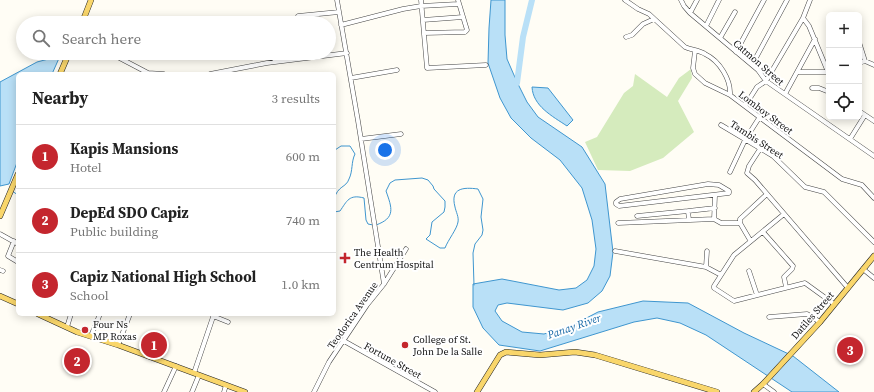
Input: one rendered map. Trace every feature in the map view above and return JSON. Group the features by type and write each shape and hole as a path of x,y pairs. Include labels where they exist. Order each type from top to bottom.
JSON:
{"main road":[{"path":"85,16 91,0"},
{"path":"61,72 66,60"},
{"path":"0,216 16,179"},
{"name":"Datiles Street","path":"754,392 770,377 790,353 820,322 874,256"},
{"path":"0,296 16,303"},
{"path":"42,316 67,327 245,392"},
{"path":"477,392 496,360 500,355 506,352 540,356 575,352 595,355 717,392"}],"street":[{"path":"337,0 347,53 384,284"},
{"path":"421,0 427,68 486,65"},
{"name":"Lomboy Street","path":"625,0 654,19 679,42 694,51 706,54 719,64 728,82 730,95 842,179 862,185 874,198"},
{"name":"Catmon Street","path":"681,0 690,13 752,65 766,81 874,156"},
{"path":"690,13 697,0"},
{"path":"706,26 720,0"},
{"path":"736,52 764,0"},
{"path":"752,65 787,0"},
{"path":"745,106 757,87 766,81 803,18 810,0"},
{"path":"342,25 403,9 458,2 467,30 465,32 424,33"},
{"path":"298,16 340,12"},
{"path":"720,38 735,12"},
{"path":"423,20 463,17"},
{"path":"803,18 809,26 826,65"},
{"path":"626,38 632,35 643,24 654,19"},
{"path":"784,94 815,39"},
{"path":"861,48 865,61"},
{"path":"694,51 693,68 695,74 705,83 730,95"},
{"path":"336,54 347,53"},
{"path":"124,60 147,72"},
{"path":"221,72 291,60"},
{"path":"862,62 865,61 874,65"},
{"path":"351,78 397,70"},
{"path":"797,72 826,72"},
{"path":"812,88 820,88 826,91"},
{"path":"862,113 874,121"},
{"path":"850,139 865,115"},
{"path":"730,172 745,140 759,118"},
{"name":"Tambis Street","path":"721,125 773,156 805,186 824,192 874,242"},
{"path":"361,139 401,134"},
{"path":"760,149 748,166 747,173 755,180 848,288"},
{"path":"708,184 719,185 729,191 730,194 715,196 619,206 616,204 616,202 620,200 708,184"},
{"path":"750,240 740,223 740,218 766,194"},
{"path":"714,219 715,196"},
{"path":"637,216 715,208"},
{"path":"688,210 689,220"},
{"path":"653,214 654,221"},
{"path":"784,214 763,232 750,240 734,255 714,288 734,301 805,283 834,304"},
{"path":"618,223 714,219 721,223 740,223"},
{"path":"763,232 793,266 784,277 786,287"},
{"path":"0,234 14,241 8,256 16,261"},
{"name":"Teodorica Avenue","path":"314,392 329,362 367,305 384,284 406,249"},
{"path":"615,251 706,266 721,275"},
{"path":"706,266 707,251"},
{"path":"863,270 874,278"},
{"path":"749,272 757,295"},
{"path":"769,317 807,314 820,322"},
{"path":"67,327 70,316"},
{"path":"91,336 99,316"},
{"path":"118,345 129,316"},
{"path":"192,392 214,316"},
{"path":"216,316 228,322"},
{"name":"Fortune Street","path":"344,341 435,392"},
{"path":"164,392 176,366"},
{"path":"763,384 774,392"},
{"path":"224,392 226,385"}],"green space":[{"path":"691,69 692,78 678,101 694,132 663,158 630,171 598,170 585,142 597,137 624,93 633,86 635,74 667,97 679,78"}],"water":[{"name":"Panay River","path":"491,0 505,0 507,59 527,102 538,117 582,147 605,184 613,252 610,276 602,291 588,303 563,310 507,303 498,305 495,311 502,321 522,332 544,334 573,325 598,312 643,301 688,303 744,333 793,356 839,392 792,392 706,335 680,323 657,318 634,322 540,351 499,345 483,328 473,307 473,284 502,279 559,290 576,288 587,280 594,266 596,249 592,220 582,188 560,160 531,138 511,118 500,98 488,63"},
{"path":"45,60 58,60 53,72 18,72 37,62"},
{"path":"16,73 16,165 9,184 0,186 0,82"},
{"path":"532,87 548,88 573,120 567,126 544,110 536,100"}],"waterway":[{"path":"517,83 523,37 532,0"},
{"path":"336,149 341,146 350,146 355,154 348,182 336,194"},
{"path":"376,225 390,216 391,207 386,191 390,183 395,180 422,178 428,180 445,201 444,212 432,222 430,235 426,239 440,248 445,248 458,222 454,201 456,192 467,188 478,189 483,199 481,217 483,230 482,235 475,244 473,253 474,285"},
{"path":"12,191 16,194"},
{"path":"336,212 340,211 349,199 355,197 364,198 366,220 368,224 373,225"}],"place":[{"name":"The Health Centrum Hospital","path":"345,258"},
{"name":"Four Ns MP Roxas","path":"85,330"},
{"name":"Kapis Mansions","path":"154,345"},
{"name":"College of St. John De la Salle","path":"405,345"},
{"name":"Capiz National High School","path":"850,350"},
{"name":"DepEd SDO Capiz","path":"77,361"}]}
